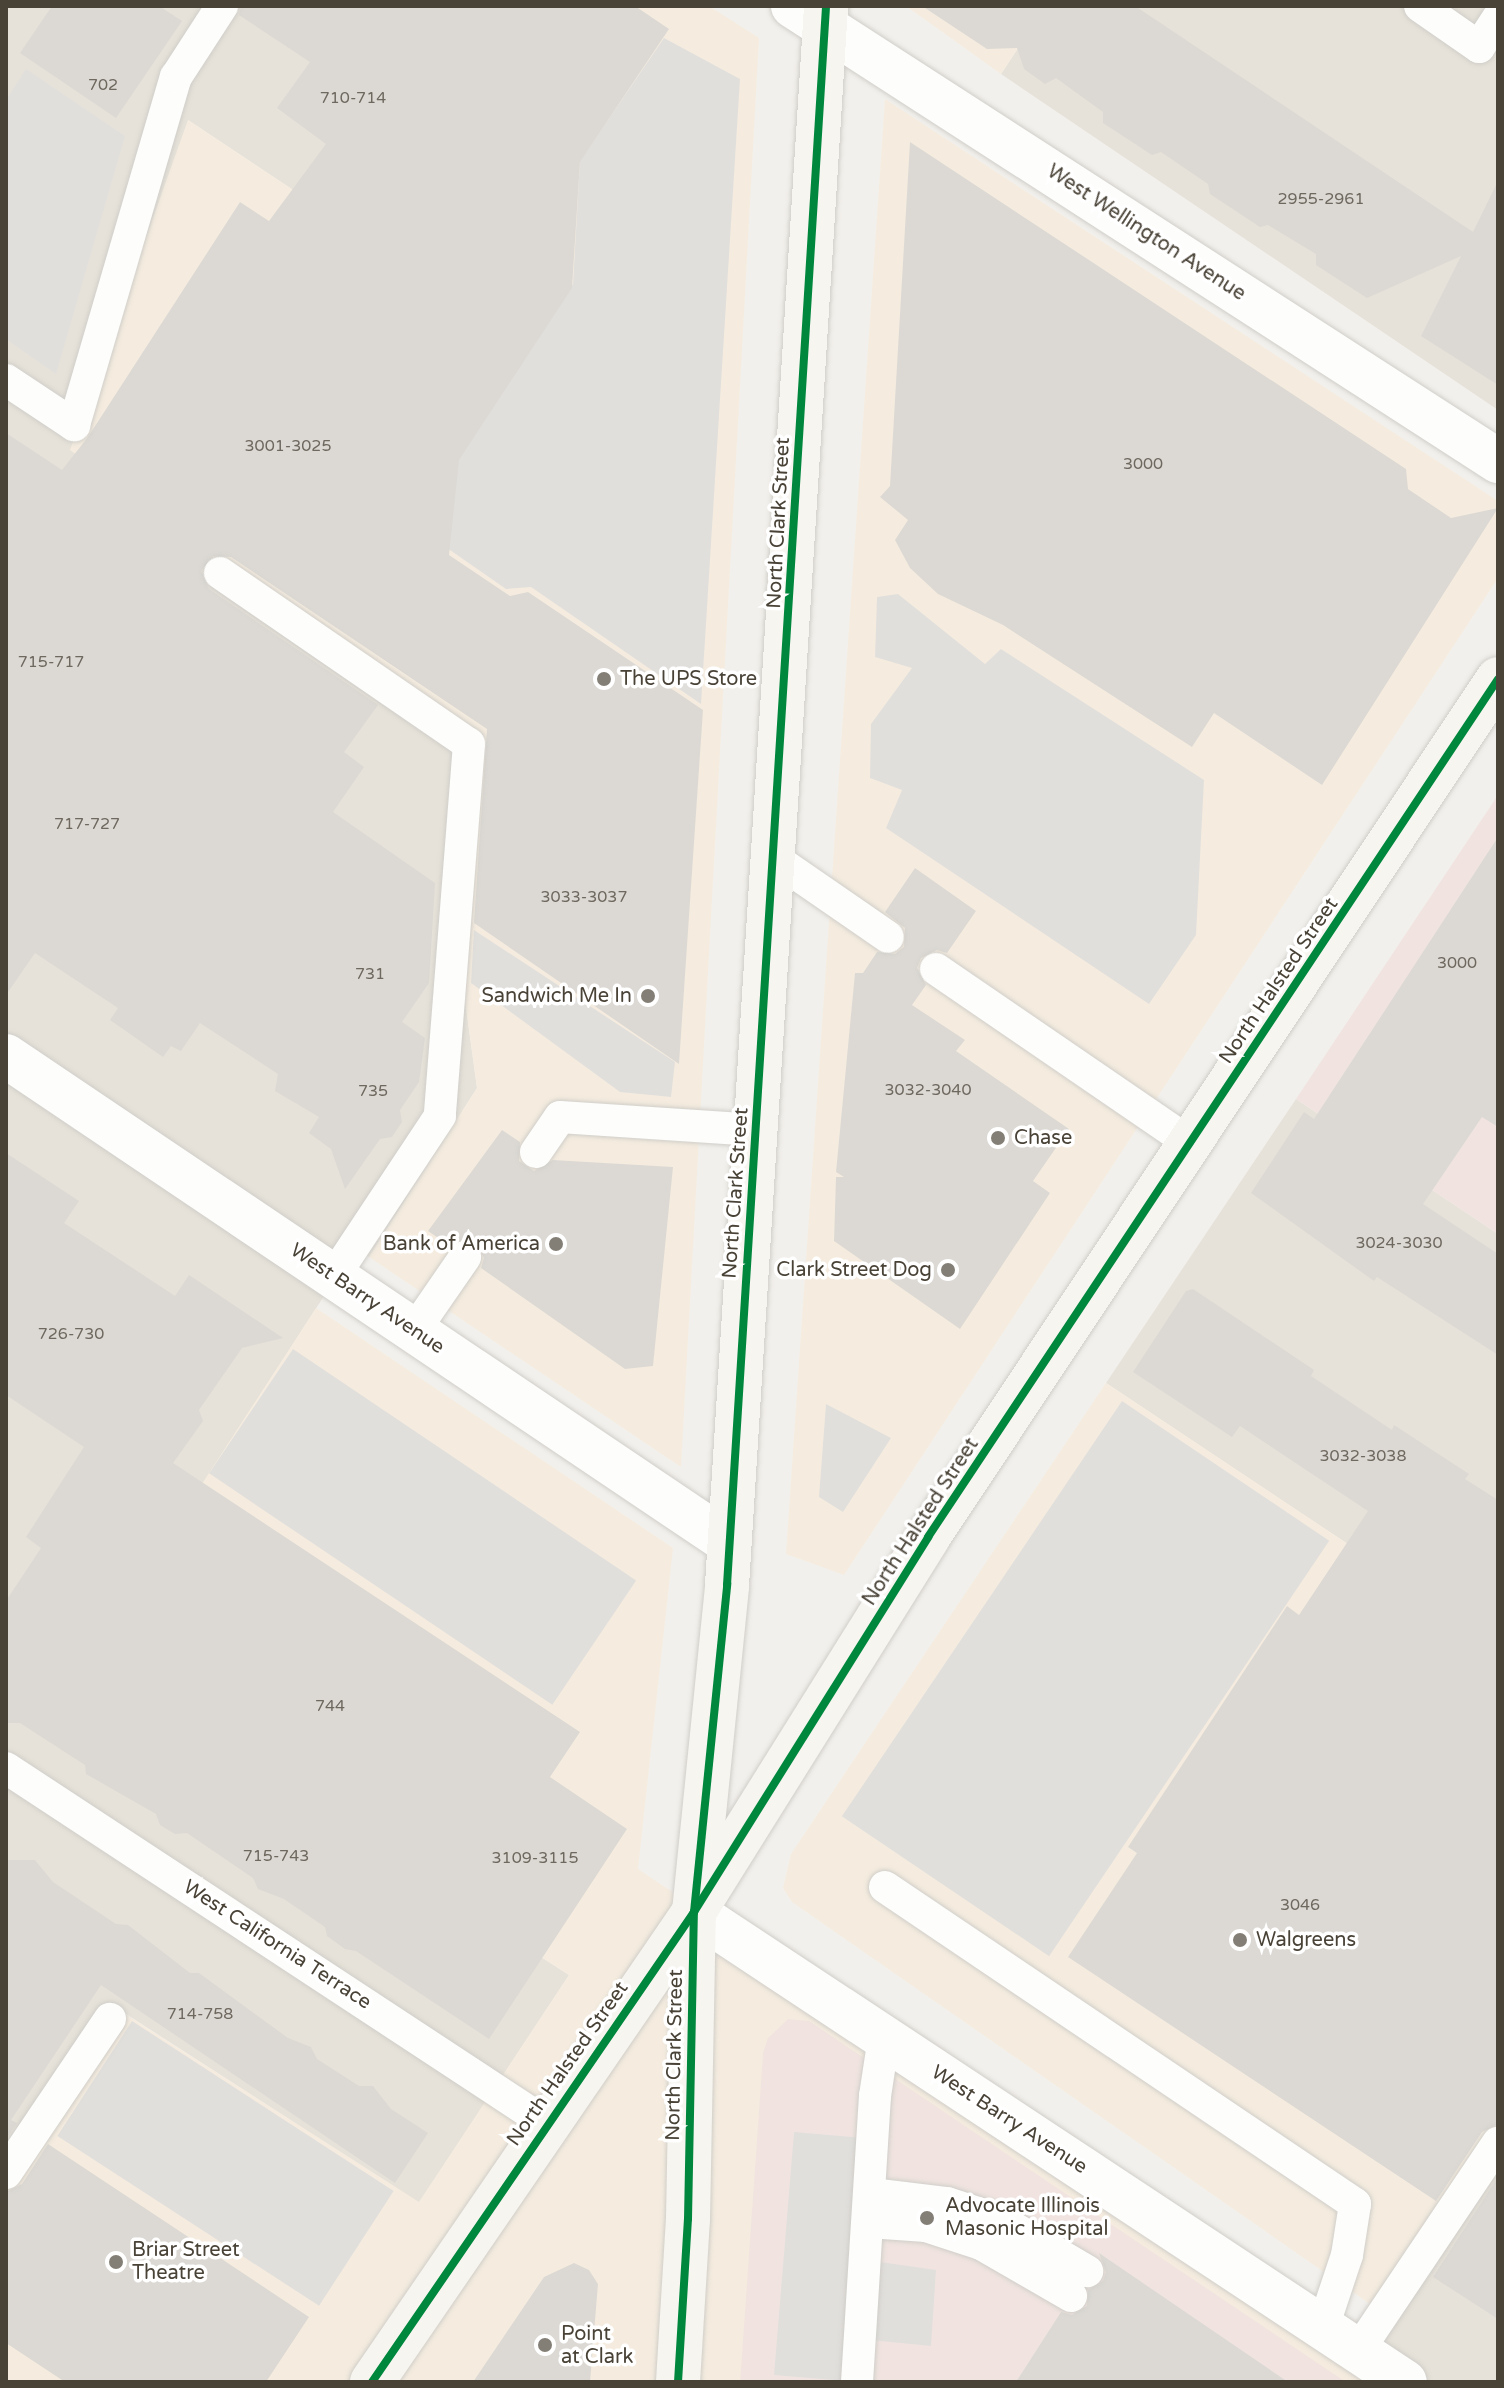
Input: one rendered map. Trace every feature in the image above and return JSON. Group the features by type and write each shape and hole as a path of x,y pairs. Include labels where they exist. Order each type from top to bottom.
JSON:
{"main road":[{"name":"North Clark Street","path":"678,2382 688,2219 694,1912 728,1542 775,859 815,13"},
{"name":"North Halsted Street","path":"372,2382 546,2123 694,1912 928,1537 1498,679"}],"street":[{"name":"West Wellington Avenue","path":"815,13 1498,461"},
{"name":"West Barry Avenue","path":"6,1056 728,1542"},
{"name":"West Barry Avenue","path":"694,1912 1405,2382"}],"lane":[{"path":"6,380 74,425 176,77 222,6"},
{"path":"1420,6 1479,47 1498,18"},
{"path":"220,573 469,744 440,1116 334,1276"},
{"path":"775,859 888,937"},
{"path":"936,969 1190,1143"},
{"path":"536,1152 560,1117 756,1130"},
{"path":"414,1331 465,1257"},
{"name":"West California Terrace","path":"6,1768 546,2123"},
{"path":"885,1887 1355,2204 1340,2339"},
{"path":"6,2173 110,2019"},
{"path":"857,2382 875,2096 884,2037"},
{"path":"1340,2339 1498,2143"},
{"path":"870,2208 947,2203 1002,2221 1079,2284"}],"shaded area":[{"path":"6,6 522,6 364,237 188,120 479,741 464,993 477,1088 369,1257 355,1248 76,1680 434,1888 569,1975 419,2203 123,2012 6,2191"},
{"path":"522,6 709,6 759,38 681,1467 369,1257 477,1088 464,993 479,741 70,450 188,120 364,237"},
{"path":"906,6 1046,6 1001,74"},
{"path":"1046,6 1498,6 1498,410 1001,74"},
{"path":"664,38 740,79 701,704 531,587 506,589 414,525 573,284 580,161"},
{"path":"26,69 125,136 56,374 6,339 6,100"},
{"path":"885,99 1498,501 1498,578 844,1575 786,1554"},
{"path":"898,594 985,664 1001,649 1204,780 1196,935 1149,1004 886,828 902,790 870,778 871,724 912,668 875,657 877,597"},
{"path":"1498,795 1498,1234 1296,1099"},
{"path":"474,930 675,1062 671,1097 620,1092 471,983"},
{"path":"1296,1099 1498,1234 1498,1644 1106,1383"},
{"path":"316,1308 673,1548 638,1869 1405,2382 6,2382 6,2191 122,2012 419,2202 569,1975 434,1888 75,1680"},
{"path":"293,1349 636,1581 552,1705 209,1473"},
{"path":"1106,1383 1498,1644 1498,2145 1383,2313 792,1902 783,1888 791,1854"},
{"path":"1122,1401 1329,1541 1049,1956 842,1816"},
{"path":"826,1404 891,1438 843,1512 819,1497"},
{"name":"Advocate Illinois Masonic Hospital","path":"788,2019 809,2021 1346,2382 740,2382 763,2053 768,2038"},
{"path":"132,2021 394,2191 319,2306 57,2136"},
{"path":"794,2132 876,2139 866,2260 936,2270 931,2346 860,2339 857,2382 774,2375"},
{"path":"1498,2143 1498,2382 1405,2382 1358,2351"}],"building":[{"path":"52,6 159,6 182,21 116,118 20,53"},
{"path":"241,6 635,6 669,29 580,162 572,288 459,460 449,555 510,596 528,592 703,710 679,1064 474,923 487,729 231,557 213,556 201,571 209,589 378,705 344,752 364,767 333,812 435,883 429,983 402,1022 425,1038 419,1082 400,1110 402,1122 392,1137 380,1139 345,1189 331,1149 309,1133 319,1117 275,1091 278,1074 200,1023 181,1051 171,1046 163,1057 110,1020 118,1008 35,953 6,995 6,433 62,470 88,437 240,202 269,221 326,144 277,108 310,62 239,15"},
{"path":"922,6 1135,6 1473,232 1498,181 1498,385 1421,336 1461,256 1367,298 1316,265 1316,254 1268,225 1260,227 1210,194 1208,184 1161,152 1152,155 1103,123 1103,112 1056,78 1045,84 1024,69 1017,48 987,49"},
{"path":"910,142 1406,469 1408,489 1451,518 1498,508 1322,785 1214,713 1192,747 1003,625 938,594 910,568 895,540 908,520 880,497 890,486"},
{"path":"1498,837 1498,1127 1482,1117 1423,1204 1498,1254 1498,1355 1377,1277 1374,1281 1251,1193 1304,1112 1314,1119"},
{"path":"915,868 976,911 947,953 937,950 921,958 917,968 926,985 912,1005 965,1040 956,1051 1069,1129 1033,1181 1050,1193 960,1329 834,1241 836,1177 844,1177 836,1172 855,973 863,973 877,952 895,954 904,947 905,928 885,912"},
{"name":"Bank of America","path":"502,1130 520,1142 519,1161 534,1171 553,1160 673,1167 653,1366 625,1369 481,1268 484,1258 476,1242 466,1238 450,1246 428,1231"},
{"path":"6,1153 79,1201 64,1223 175,1296 189,1275 283,1338 242,1348 199,1410 203,1421 173,1463 580,1732 550,1777 627,1829 489,2039 356,1951 345,1949 327,1936 325,1927 284,1899 258,1889 253,1878 187,1833 175,1834 160,1825 156,1814 86,1774 85,1765 20,1723 6,1723 6,1601 41,1548 26,1537 84,1447 6,1395"},
{"path":"1193,1289 1314,1370 1311,1376 1392,1430 1394,1425 1469,1474 1465,1479 1498,1500 1498,2124 1482,2132 1436,2201 1068,1957 1137,1853 1128,1847 1287,1606 1299,1615 1368,1511 1240,1426 1232,1437 1133,1372 1186,1291"},
{"path":"6,1860 35,1860 53,1882 116,1924 128,1925 190,1973 199,1973 288,2038 311,2047 317,2059 359,2086 373,2086 391,2109 428,2133 395,2183 101,1985 11,2120 17,2123 6,2139"},
{"name":"Briar Street Theatre","path":"48,2144 309,2317 266,2382 65,2382 6,2343 6,2192 22,2184"},
{"path":"1498,2177 1498,2319 1433,2277"},
{"path":"1099,2253 1288,2382 1016,2382 1061,2312 1072,2315 1087,2306 1088,2290 1103,2281 1106,2272"},
{"name":"Point at Clark","path":"574,2263 589,2270 598,2284 590,2382 473,2382 544,2277"}],"cycle path":[{"path":"678,2382 688,2219 694,1912 727,1585 826,6"},
{"path":"372,2382 694,1912 928,1537 1498,679"}],"place":[{"name":"The UPS Store","path":"604,679"},
{"name":"Sandwich Me In","path":"648,996"},
{"name":"Chase","path":"998,1138"},
{"name":"Bank of America","path":"556,1244"},
{"name":"Clark Street Dog","path":"948,1270"},
{"name":"Walgreens","path":"1240,1940"},
{"name":"Advocate Illinois Masonic Hospital","path":"927,2218"},
{"name":"Briar Street Theatre","path":"116,2262"},
{"name":"Point at Clark","path":"545,2345"}]}
